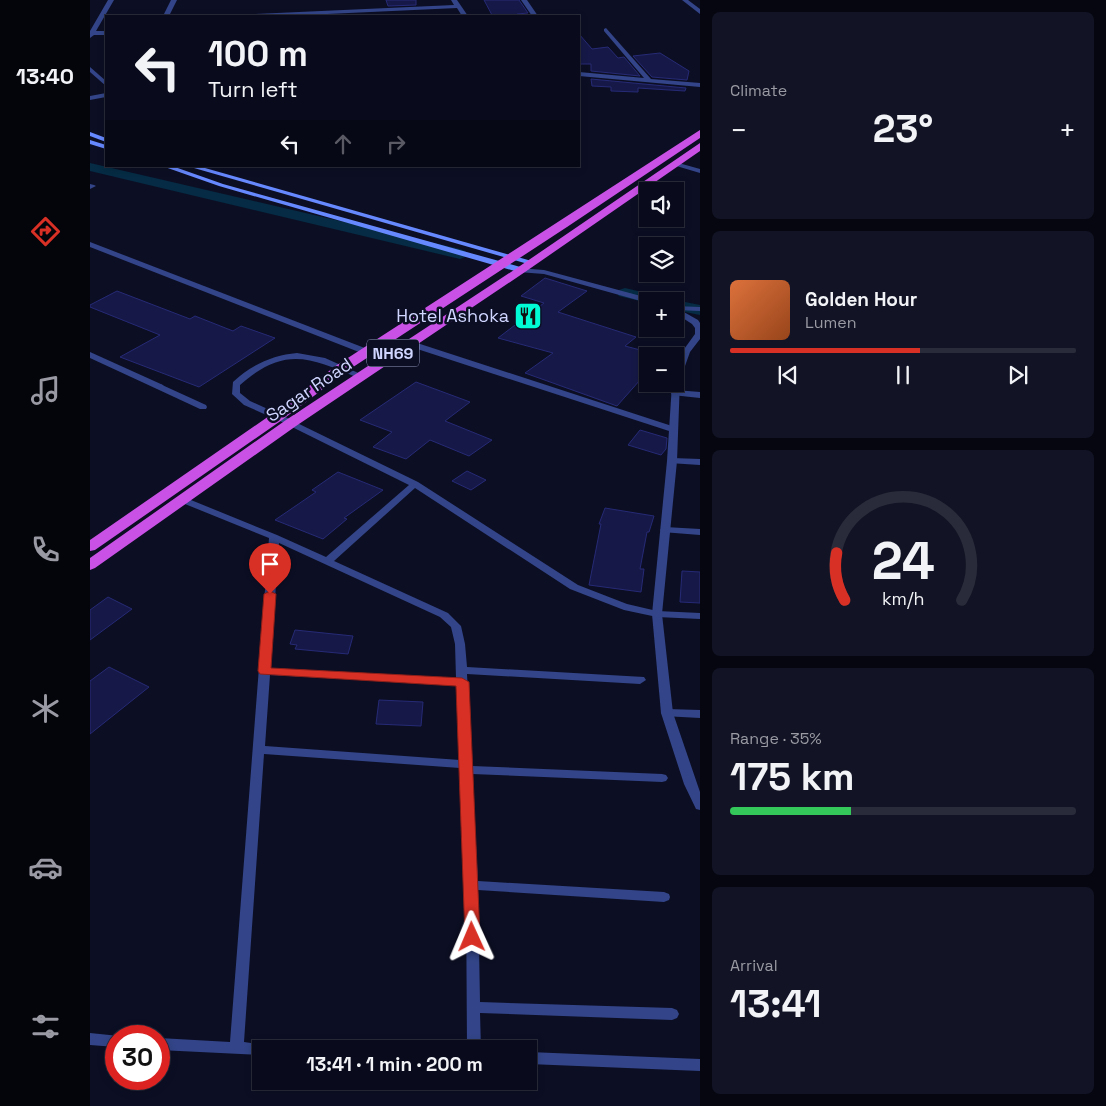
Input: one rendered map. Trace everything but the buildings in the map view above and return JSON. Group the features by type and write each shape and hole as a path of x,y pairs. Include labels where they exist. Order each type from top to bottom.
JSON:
{"highway":[{"name":"Sagar Road","path":"90,547 277,417 342,368 564,225 700,133"},
{"name":"Sagar Road","path":"90,565 291,423 408,343 526,266 700,146"}],"main road":[{"path":"90,134 105,140"},
{"path":"90,142 105,147"},
{"path":"168,167 221,184 501,264 526,266"},
{"path":"194,167 513,257 526,266"}],"street":[{"path":"91,34 111,0"},
{"path":"166,15 174,0"},
{"path":"524,0 535,15"},
{"path":"684,0 700,12"},
{"path":"270,15 456,3 464,15"},
{"path":"606,30 648,80"},
{"path":"91,34 105,33"},
{"path":"90,69 105,83"},
{"path":"580,74 700,85"},
{"path":"90,98 105,94"},
{"path":"675,164 700,171"},
{"path":"90,244 385,359"},
{"path":"526,266 541,267 544,272"},
{"path":"526,266 639,298"},
{"path":"684,309 700,309"},
{"path":"684,315 695,322 699,328 699,334 686,352 676,380 672,430 672,461 657,614 667,713 690,784 700,806"},
{"path":"408,343 672,430"},
{"path":"90,355 203,407"},
{"path":"361,376 306,356 286,355 266,362 236,384 236,394 241,399 415,484 574,587 624,607 657,614 700,616"},
{"path":"675,393 700,395"},
{"path":"672,461 700,462"},
{"path":"327,561 415,484"},
{"path":"184,500 274,537 444,615 456,626 460,644 462,670 472,885 474,1040"},
{"path":"666,530 700,532"},
{"path":"237,1048 274,537"},
{"path":"462,670 640,680"},
{"path":"264,671 462,682"},
{"path":"667,713 700,714"},
{"path":"258,750 466,767 662,778"},
{"path":"472,885 664,897"},
{"path":"473,1007 672,1014"},
{"path":"90,1040 105,1041"},
{"path":"170,1045 252,1049"},
{"path":"537,1058 700,1065"}],"waterway":[{"path":"90,167 460,254"},
{"path":"625,293 639,296"},
{"path":"684,307 700,310"}],"place":[{"name":"Hotel Ashoka","path":"528,316"}],"route":[{"path":"270,594 264,671 462,682 472,885 472,937"}]}
